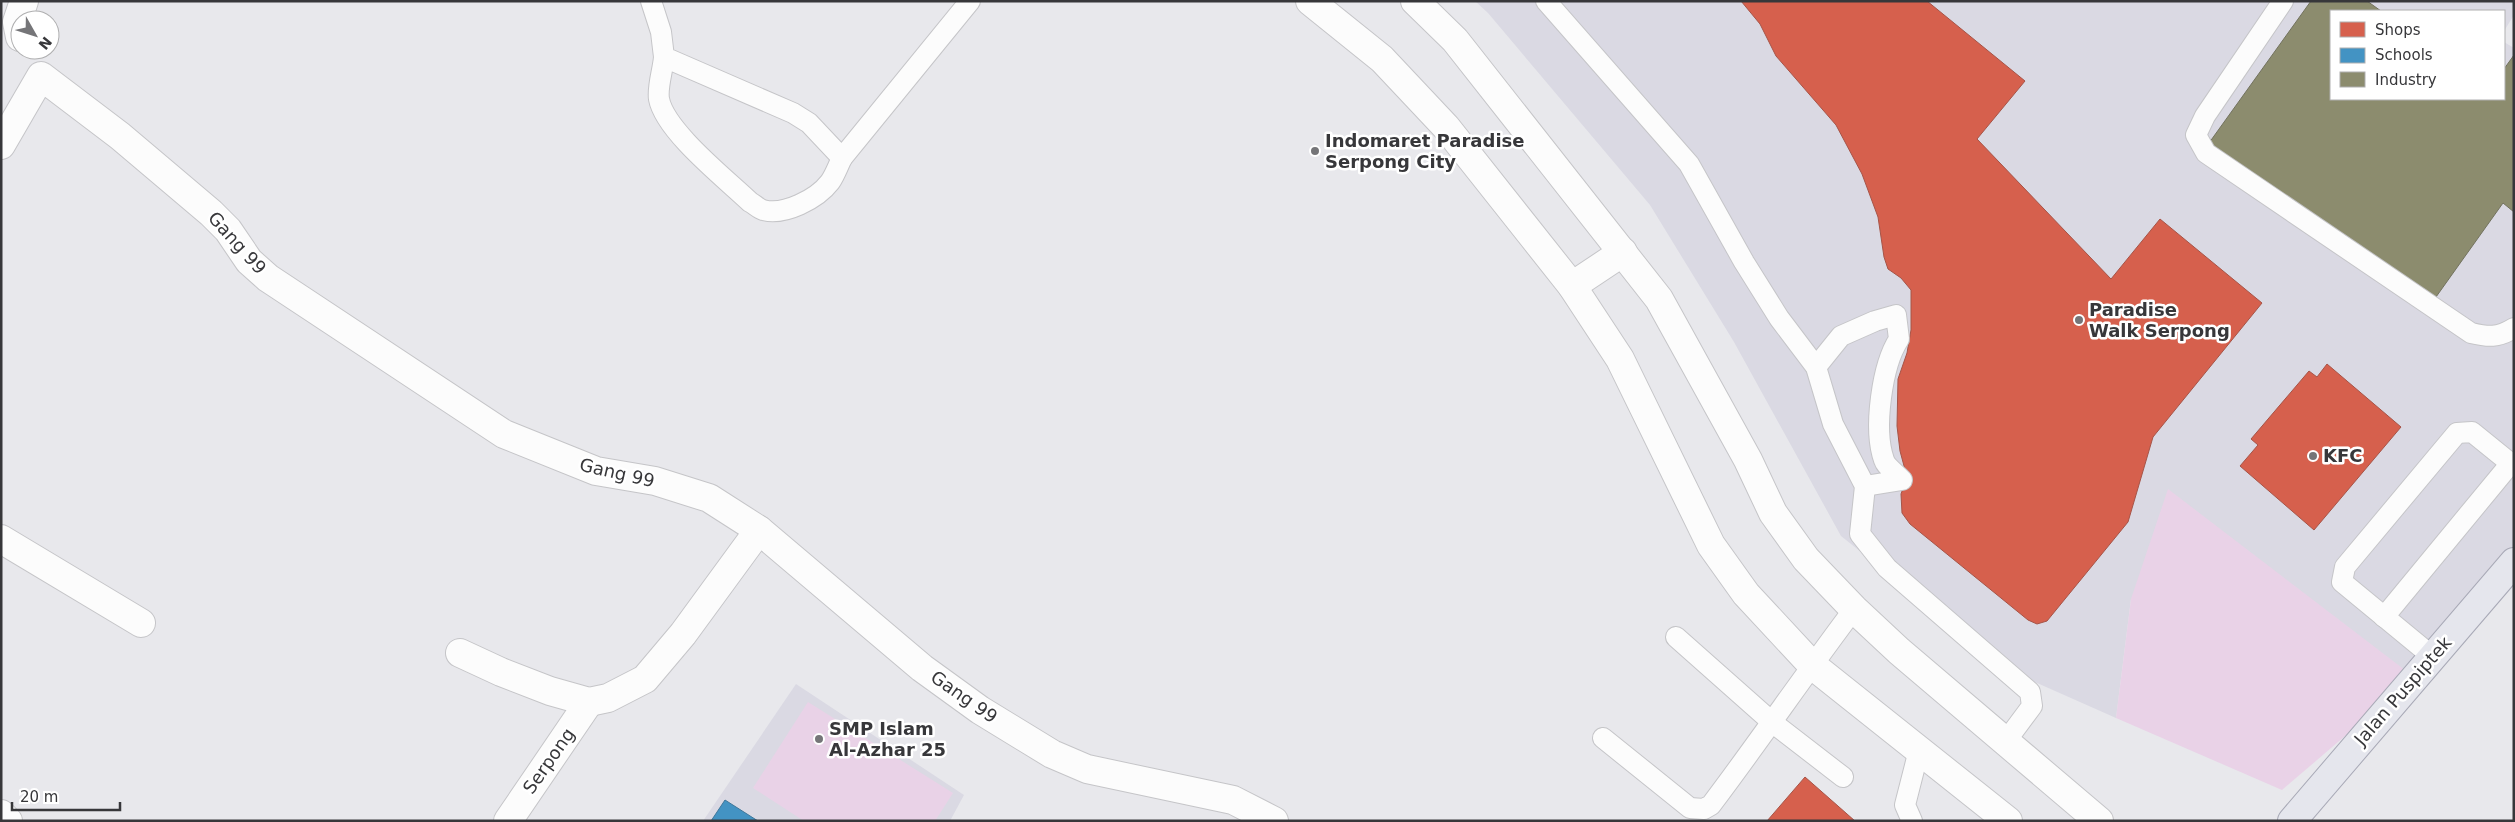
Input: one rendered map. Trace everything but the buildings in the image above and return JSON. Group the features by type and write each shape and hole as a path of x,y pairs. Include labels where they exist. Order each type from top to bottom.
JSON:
{"main road":[{"name":"Jalan Puspiptek","path":"2292,821 2514,562"}],"street":[{"path":"1310,1 1382,59 1446,127 1572,286 1620,359 1711,545 1746,594 1812,665 2008,821"},
{"path":"1415,1 1455,40 1659,299 1745,452 1773,513 1806,559 1854,610 2099,821"},
{"path":"1,144 41,76 32,60"},
{"name":"Gang 99","path":"41,76 120,136 211,213 228,230 249,261 268,278 497,430 596,471 655,481 710,498 759,530 922,668 980,710 1052,754 1088,769 1233,800 1274,821"},
{"path":"1572,286 1623,252"},
{"path":"460,653 526,682 590,702 608,698 645,680 682,634 759,530"},
{"path":"1,539 141,623"},
{"name":"Serpong","path":"508,821 590,702"},
{"path":"1,814 8,821"}],"lane":[{"path":"651,1 661,32 664,57 659,98 669,120 682,137 750,202 762,210 776,211 814,196 829,183 842,158 970,1"},
{"path":"1546,1 1690,164 1744,262 1780,318 1816,367 1833,424 1866,486 1860,534 1881,561 2030,692 2032,706 2006,741"},
{"path":"2283,1 2205,116 2196,135 2206,153 2471,333 2489,338 2501,336 2514,328"},
{"path":"664,57 793,113 809,123 842,158"},
{"path":"1816,367 1841,336 1875,321 1896,315 1899,339 1892,350 1890,358 1883,389 1879,426 1884,461 1902,480 1866,486"},
{"path":"2384,617 2512,465 2472,432 2457,432 2345,567 2342,582 2384,617 2432,657"},
{"path":"1603,738 1690,808 1698,810 1711,805 1773,723 1812,665 1854,610"},
{"path":"1676,637 1773,723 1843,777"},
{"path":"1912,821 1905,805 1919,750"}],"shaded area":[{"path":"1475,1 2514,1 2514,15 2505,29 2505,10 2330,10 2330,100 2505,100 2505,43 2514,48 2514,552 2414,677 2131,599 2116,718 2010,671 1841,536 1734,342 1650,205 1488,13"},
{"path":"2168,489 2414,677 2282,790 2116,718 2131,599"},
{"name":"SMP Islam Al-Azhar 25","path":"796,684 964,795 950,821 703,821"},
{"name":"SMP Islam Al-Azhar 25","path":"808,702 953,793 935,821 804,821 753,788"}],"place":[{"name":"Indomaret Paradise Serpong City","path":"1315,151"},
{"name":"Paradise Walk Serpong","path":"2079,320"},
{"name":"KFC","path":"2313,456"},
{"name":"SMP Islam Al-Azhar 25","path":"819,739"}]}
